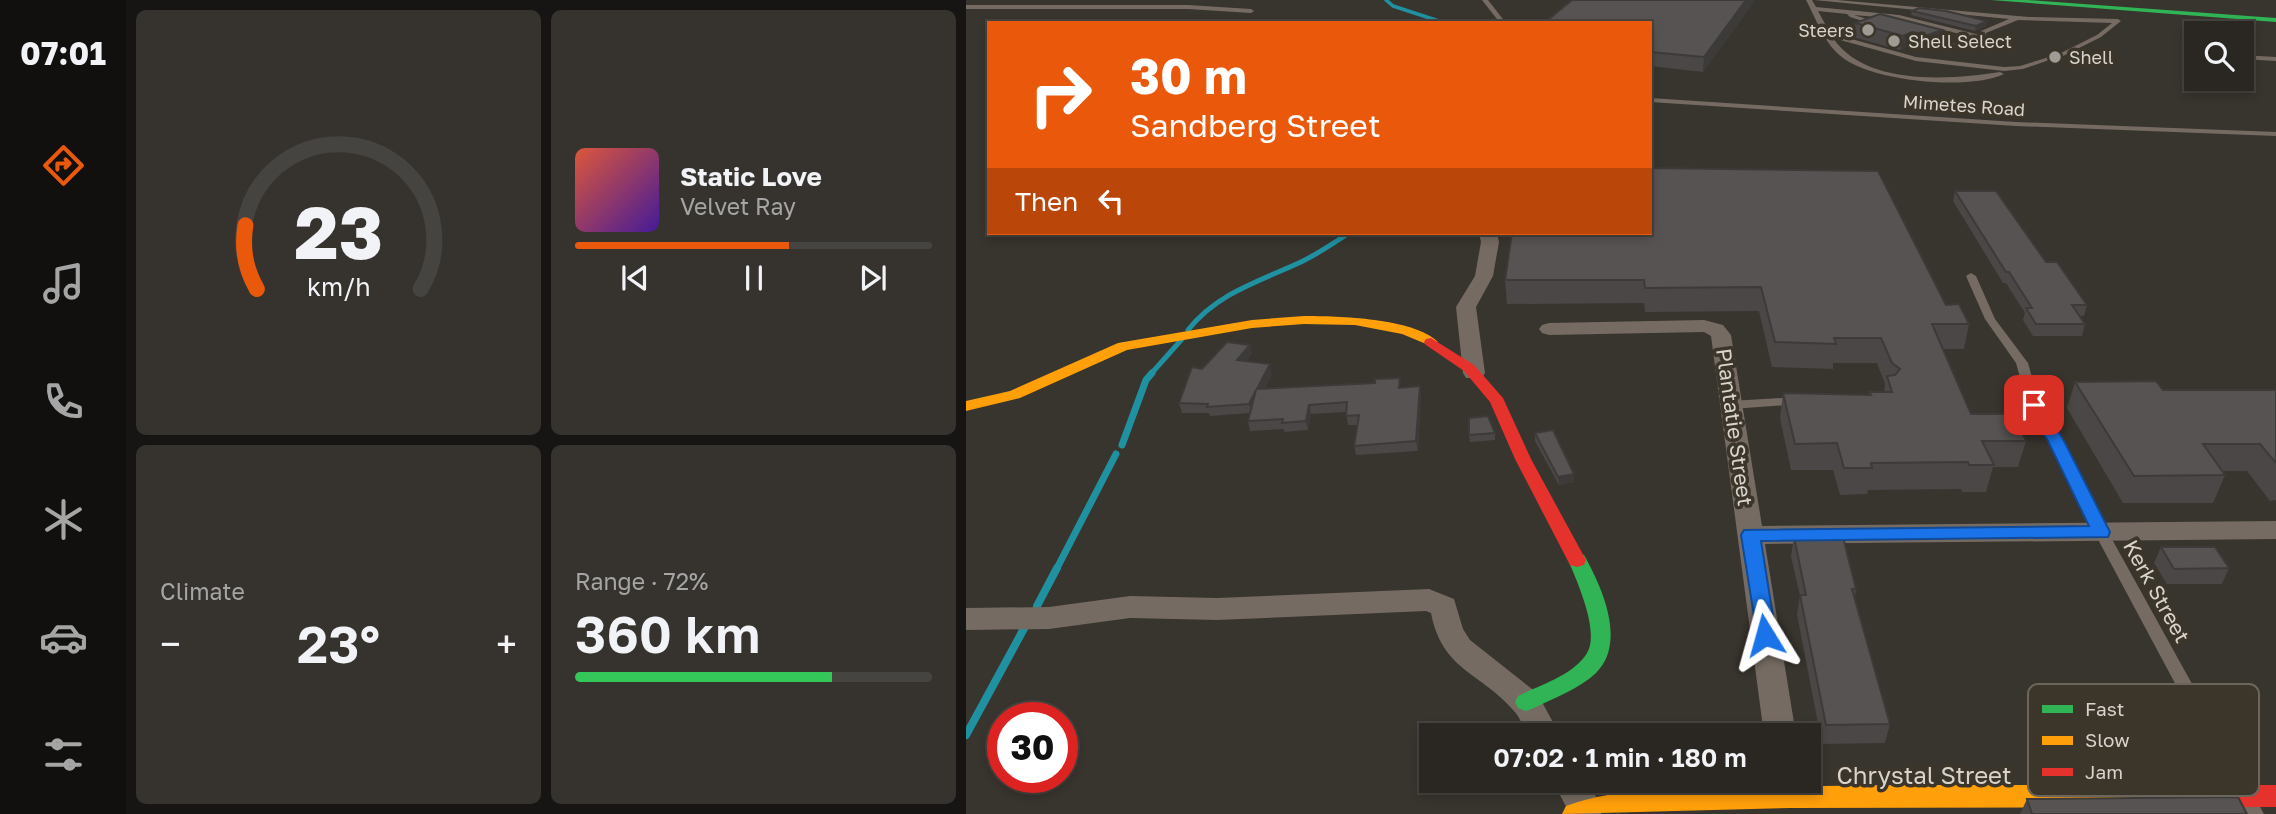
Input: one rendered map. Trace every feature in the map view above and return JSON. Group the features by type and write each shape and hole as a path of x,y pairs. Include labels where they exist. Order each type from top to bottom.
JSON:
{"main road":[{"path":"1995,0 2276,20"},
{"path":"2085,0 2276,12"},
{"path":"2118,21 2151,19 2276,27"},
{"path":"966,406 1022,392 1122,346 1149,340 1267,321 1321,318 1406,331 1454,357 1474,373 1498,401 1522,457 1572,545 1591,596 1601,648 1594,663 1525,702"},
{"name":"Chrystal Street","path":"1580,812 1626,803 1789,797 2276,796"}],"street":[{"path":"1474,373 1466,307 1484,276 1490,242 1488,235"},
{"name":"Plantatie Street","path":"1549,329 1704,326 1716,329 1721,335 1778,723"},
{"path":"1751,535 2276,530"},
{"path":"966,619 1049,618 1129,607 1217,609 1429,600 1444,607 1450,631 1469,659 1525,702 1537,723"},
{"path":"1573,793 1580,812"}],"lane":[{"path":"1485,0 1501,21"},
{"path":"1809,0 1831,44 1842,56 1852,63 1877,72 1962,79 2021,68 2049,59"},
{"path":"1817,0 2019,18 2118,21"},
{"path":"966,7 1188,7 1251,11"},
{"path":"1815,9 1899,17 1983,38"},
{"path":"1899,17 1917,9"},
{"path":"1849,12 1852,16 1889,27"},
{"path":"1912,33 1969,47 1980,44 1983,32 2019,18"},
{"path":"2062,55 2099,36 2118,21"},
{"path":"1922,29 1932,25"},
{"path":"1828,34 1916,60 2021,68"},
{"path":"2254,58 2276,59"},
{"name":"Mimetes Road","path":"1652,100 2005,124 2276,134"},
{"name":"Kerk Street","path":"1971,276 1990,319 2022,363 2034,405 2056,441 2101,532 2184,684"},
{"path":"1731,405 1809,400"},
{"name":"Kerk Street","path":"2245,796 2255,814"}],"building":[{"path":"1572,0 1746,0 1704,57 1652,52 1652,21 1546,21"},
{"path":"1919,8 1946,11 1987,21 1976,26 1912,11"},
{"path":"1880,14 1942,30 1925,36 1912,32 1903,36 1855,23"},
{"path":"1652,168 1878,171 1946,305 1959,304 1969,324 1932,324 1971,414 2013,414 2026,441 1982,441 1994,465 1969,465 1968,462 1871,463 1872,468 1844,468 1837,443 1795,444 1783,393 1871,395 1869,392 1892,392 1887,376 1895,375 1900,369 1892,363 1881,338 1834,338 1836,344 1775,342 1761,287 1645,288 1644,280 1505,280 1512,235 1652,235"},
{"path":"1955,191 1996,191 2046,262 2057,262 2087,305 2072,305 2085,324 2036,324 2026,308 2032,308"},
{"path":"1227,342 1250,345 1237,360 1270,364 1257,389 1375,383 1375,379 1400,378 1399,388 1420,386 1416,441 1354,446 1359,415 1346,416 1347,402 1309,405 1306,421 1282,423 1283,419 1248,421 1256,390 1249,404 1207,407 1208,404 1179,403 1192,367 1202,369"},
{"path":"2156,381 2163,390 2276,390 2276,463 2260,444 2203,444 2225,475 2134,476 2075,382"},
{"path":"1488,416 1495,433 1469,435 1469,418"},
{"path":"1553,430 1574,474 1558,477 1535,433"},
{"path":"1794,537 1843,537 1856,589 1852,589 1890,724 1826,725 1800,595 1806,595"},
{"path":"2161,547 2215,547 2229,568 2174,569"},
{"path":"2238,797 2247,814 2032,814 2027,799"}],"waterway":[{"path":"1386,0 1393,6 1439,21"},
{"path":"1188,330 1226,297 1309,258 1346,235"},
{"path":"1150,375 1182,339"},
{"path":"1122,445 1146,380 1152,373"},
{"path":"1056,570 1116,454"},
{"path":"1037,606 1057,568"},
{"path":"966,735 1027,623"}],"traffic: fast":[{"path":"1995,0 2276,20"},
{"path":"1526,702 1581,673 1595,659 1600,649 1601,637 1596,610 1577,560"}],"traffic: slow":[{"path":"966,406 1015,395 1123,346 1252,324 1304,320 1355,321 1406,331 1431,342"},
{"path":"1574,814 1626,803 1789,797 2181,796"}],"traffic: jam":[{"path":"1431,342 1469,368 1497,401 1523,459 1577,560"},
{"path":"2181,796 2276,796"}],"place":[{"name":"Steers","path":"1868,30"},
{"name":"Shell Select","path":"1894,41"},
{"name":"Shell","path":"2055,57"}],"route":[{"path":"1765,635 1751,535 2101,532 2056,441 2034,405"}]}
